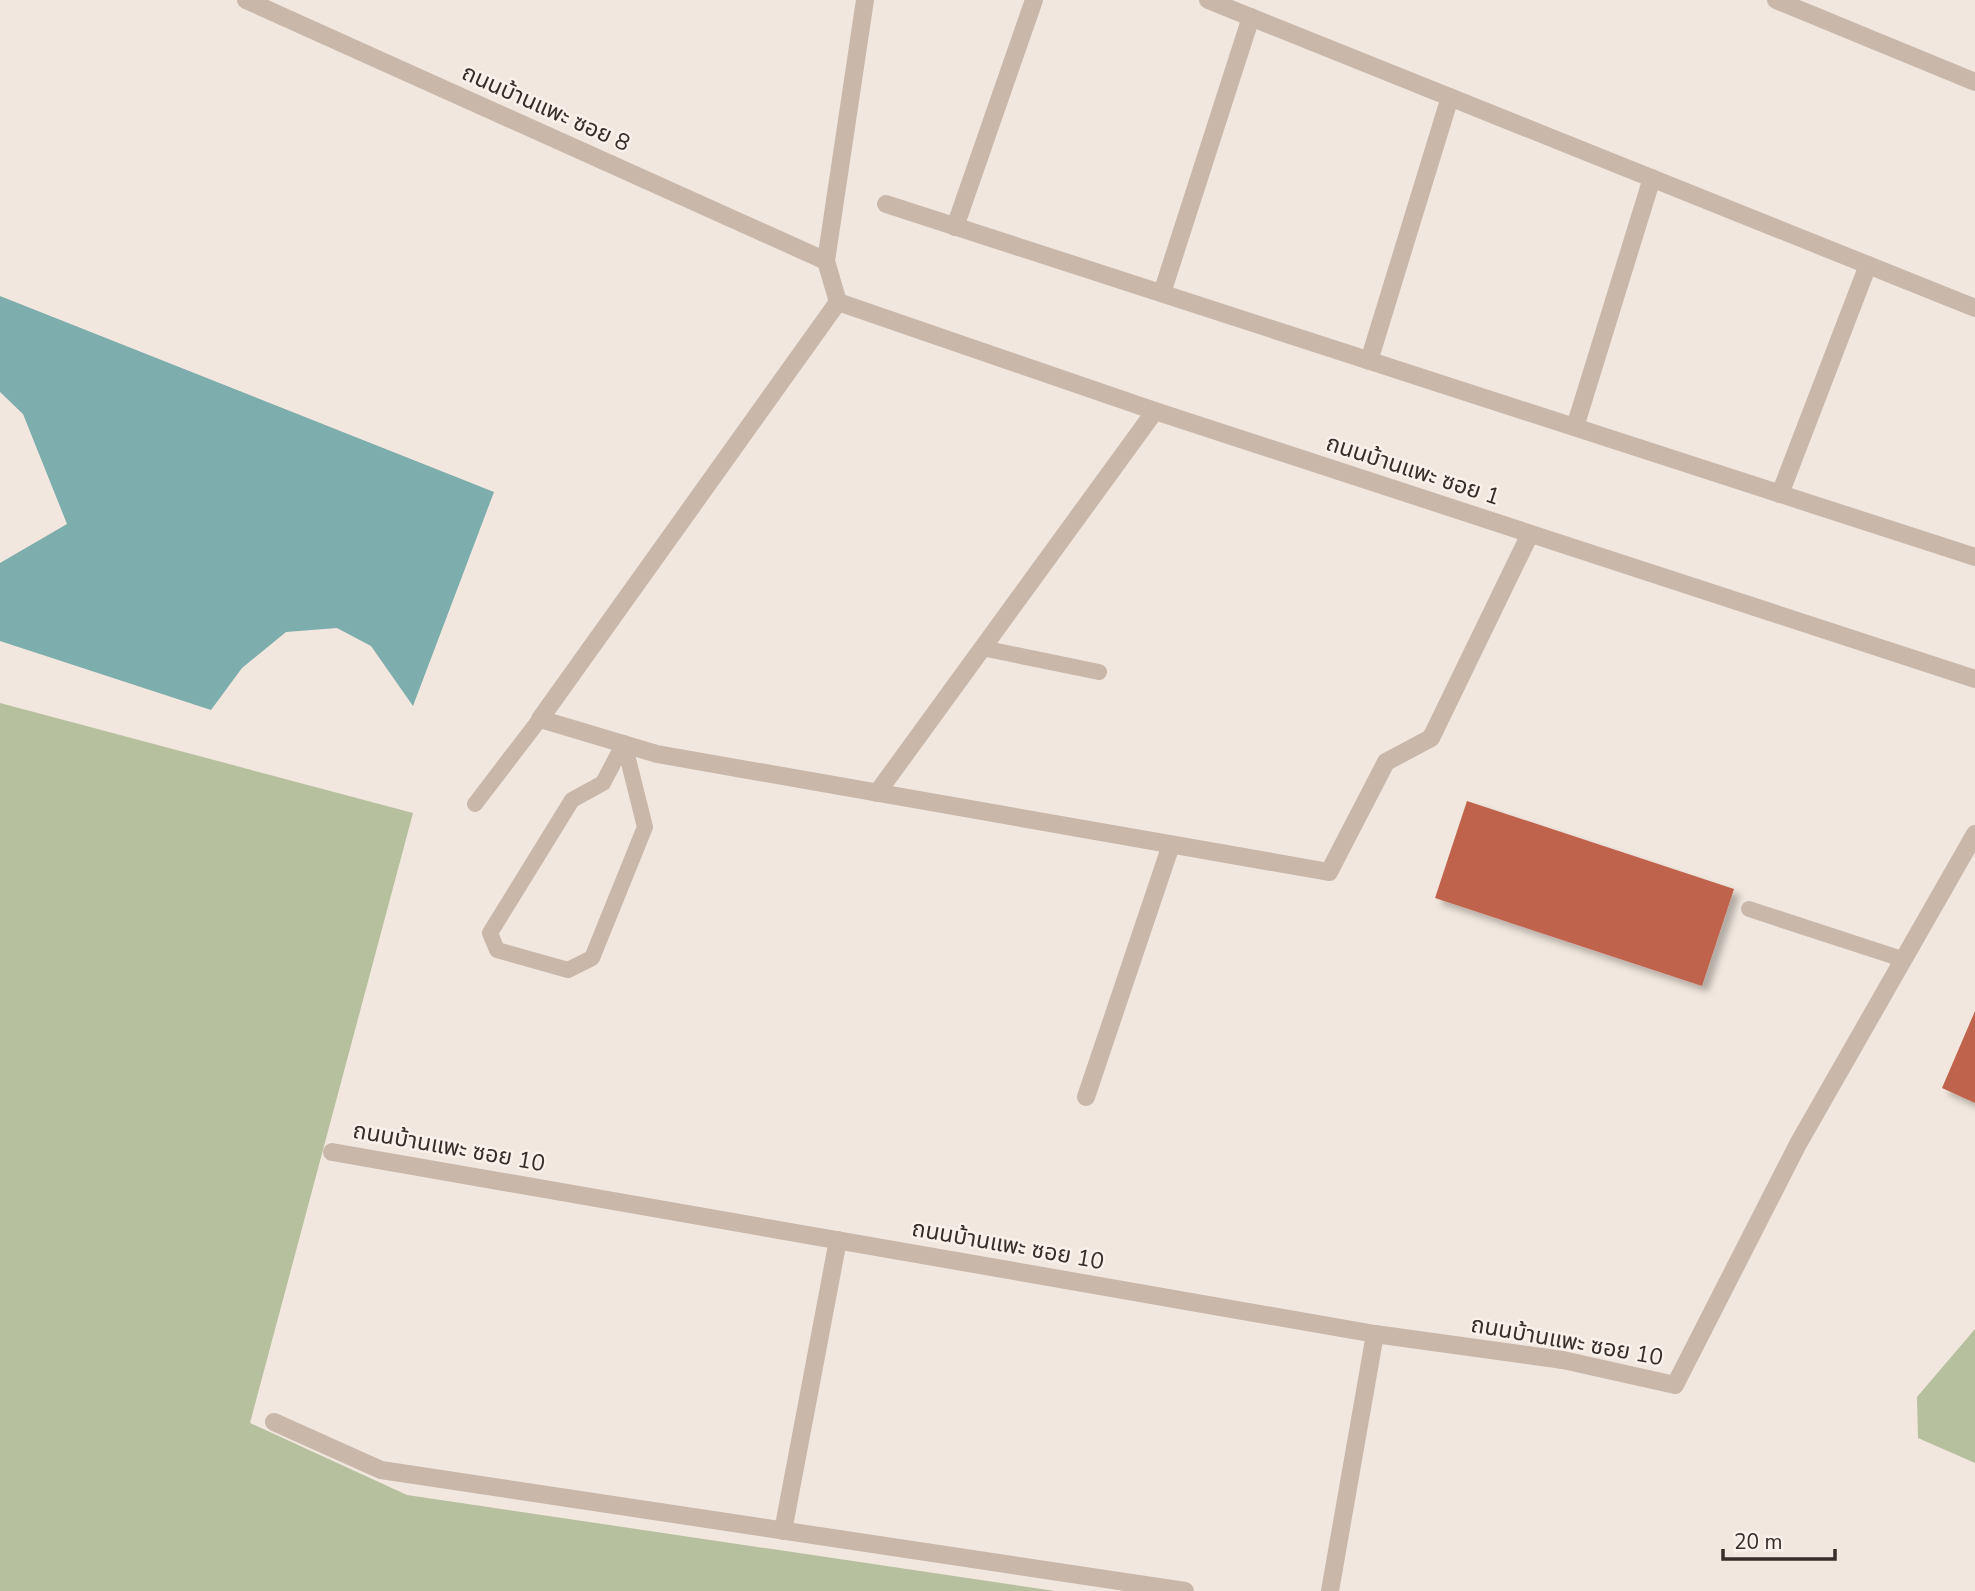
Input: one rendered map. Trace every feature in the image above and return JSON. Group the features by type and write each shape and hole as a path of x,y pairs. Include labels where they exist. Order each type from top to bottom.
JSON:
{"street":[{"name":"ถนนบ้านแพะ ซอย 8","path":"246,0 826,261"},
{"path":"865,0 826,261 838,302 540,719 657,754 1329,872 1386,762 1432,738 1530,534"},
{"path":"955,227 1034,0"},
{"path":"1208,0 1975,308"},
{"path":"1776,0 1975,82"},
{"path":"1162,293 1251,17"},
{"path":"1369,361 1450,97"},
{"path":"1575,428 1652,178"},
{"path":"886,204 1975,557"},
{"path":"1780,494 1868,264"},
{"name":"ถนนบ้านแพะ ซอย 1","path":"838,302 1155,411 1975,679"},
{"path":"877,793 1155,411"},
{"path":"1902,958 1975,834"},
{"path":"1086,1097 1171,845"},
{"name":"ถนนบ้านแพะ ซอย 10","path":"332,1152 1375,1334 1563,1360 1675,1385 1798,1144 1902,958"},
{"path":"783,1531 838,1240"},
{"path":"1330,1591 1375,1334"},
{"path":"274,1422 381,1470 1185,1591"}],"lane":[{"path":"982,648 1099,672"},
{"path":"475,804 540,719"},
{"path":"624,743 645,827 592,958 568,970 498,950 490,933 572,800 603,783 624,743"},
{"path":"1749,909 1902,958"}],"green space":[{"path":"0,703 413,813 250,1423 407,1495 1055,1591 0,1591"},
{"path":"1975,1329 1975,1463 1918,1438 1917,1397"}],"water":[{"path":"0,296 494,492 413,706 371,646 337,628 286,632 242,668 211,710 0,641 0,563 67,524 23,414 0,392"}],"building":[{"path":"1467,801 1734,889 1702,986 1435,898"},
{"path":"1975,1011 1975,1103 1942,1088"}]}
